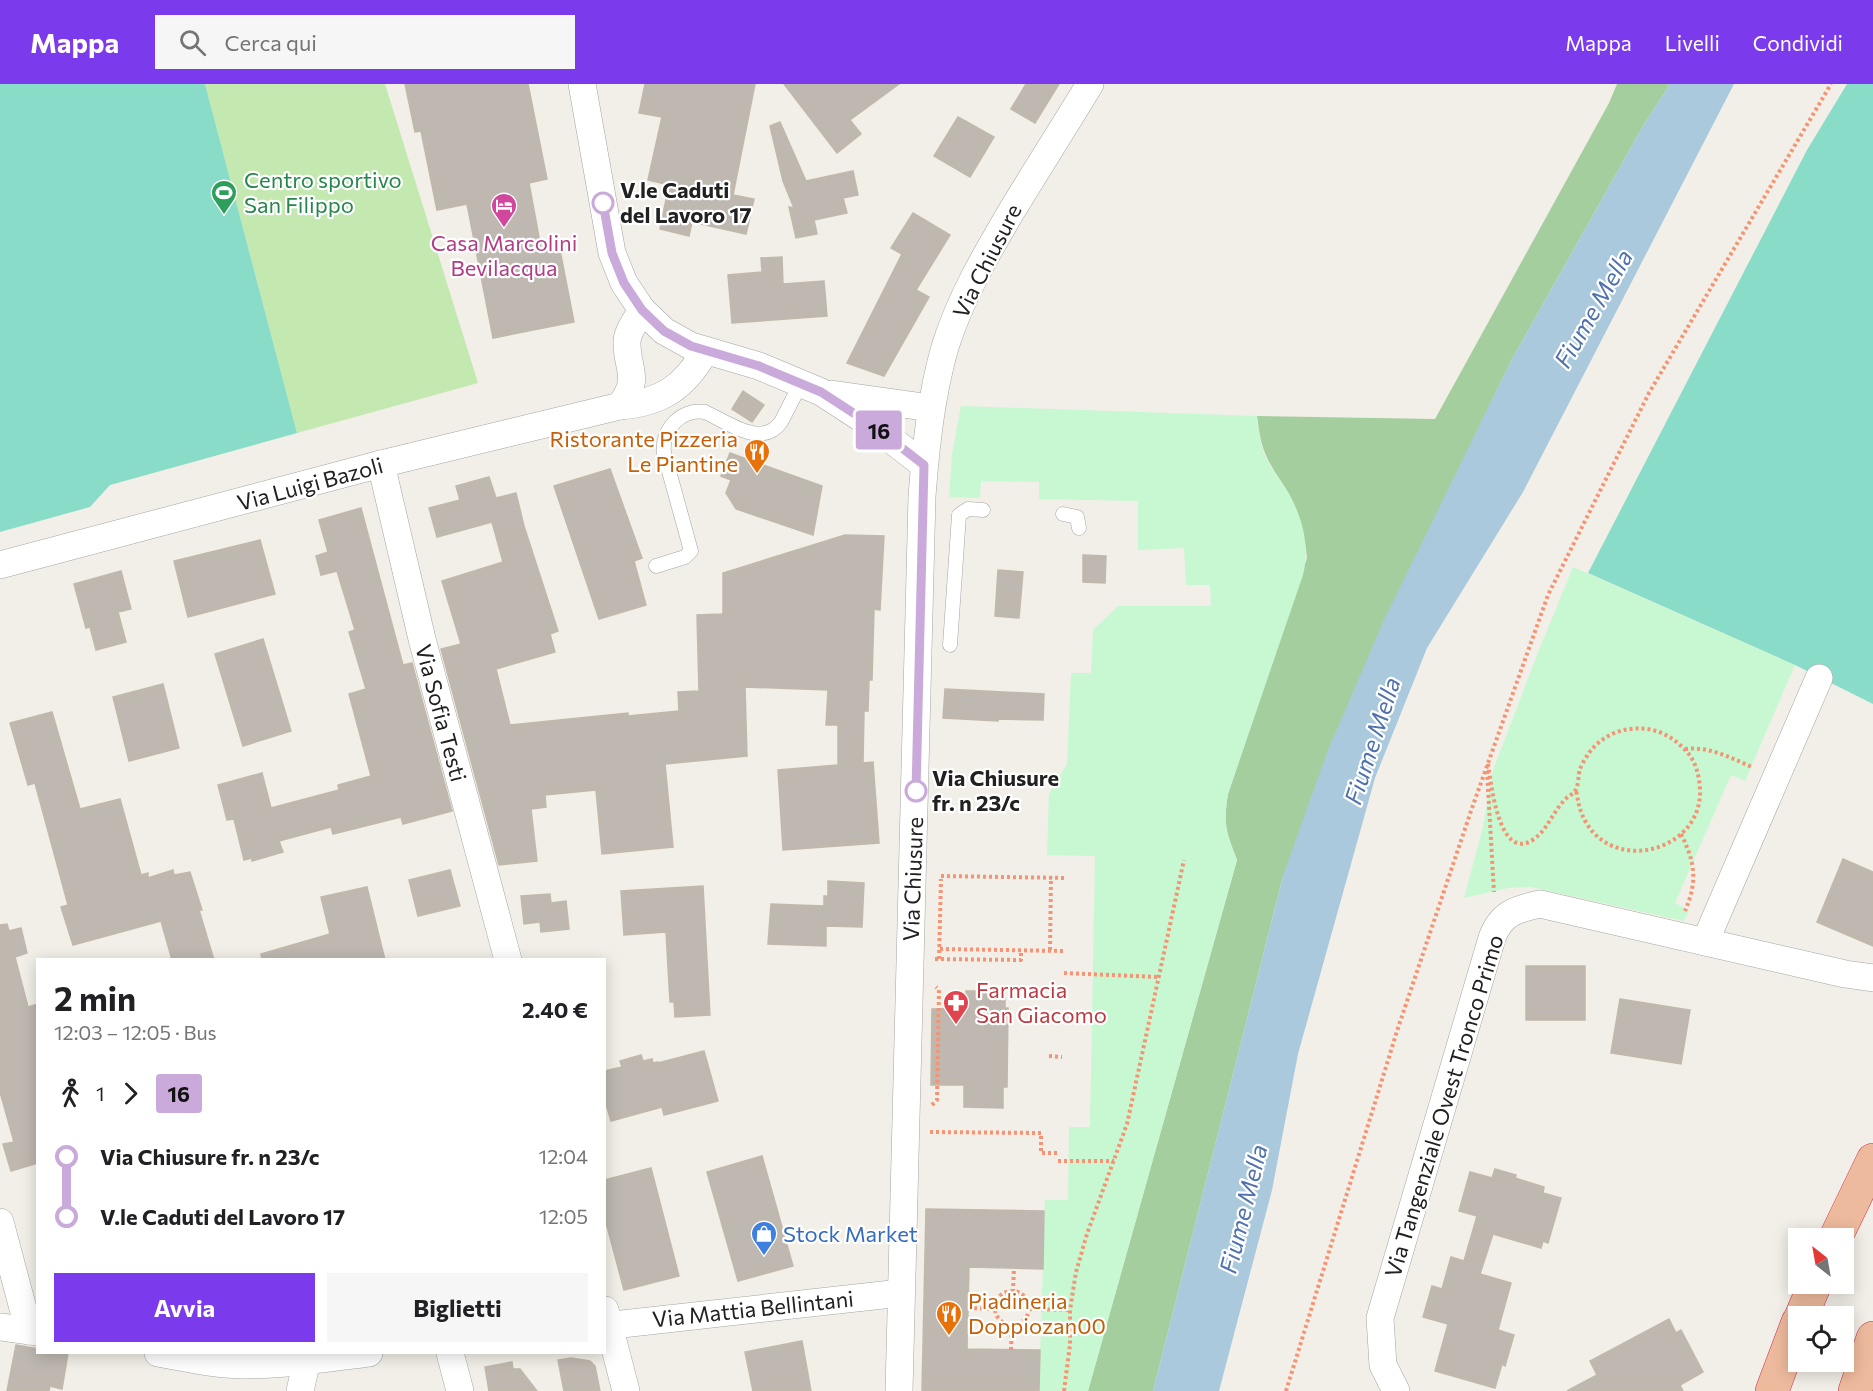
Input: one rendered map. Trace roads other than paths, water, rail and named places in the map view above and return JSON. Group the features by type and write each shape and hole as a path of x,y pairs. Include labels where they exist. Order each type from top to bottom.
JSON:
{"highway":[{"path":"1840,1228 1873,1160"},
{"path":"1855,1391 1873,1338"},
{"path":"1772,1391 1788,1349"}],"street":[{"path":"582,84 612,253 624,283 642,310 664,331 691,346 742,360 811,388 875,427 924,465"},
{"name":"Via Chiusure","path":"899,1391 924,465 931,408 946,346 969,287 1010,214 1090,84"},
{"path":"620,406 630,391 633,375 627,340 642,310"},
{"name":"Via Luigi Bazoli","path":"0,565 381,464 620,406 674,405 705,351"},
{"path":"811,388 931,408"},
{"name":"Via Sofia Testi","path":"381,464 425,651 507,958"},
{"path":"1705,942 1819,678"},
{"name":"Via Tangenziale Ovest Tronco Primo","path":"1396,1391 1383,1365 1380,1318 1496,926 1509,914 1521,908 1540,904 1845,974 1873,978"},
{"path":"0,1222 33,1331 0,1327"},
{"name":"Via Mattia Bellintani","path":"606,1320 901,1293"},
{"path":"606,1320 626,1391"},
{"path":"165,1354 234,1364 360,1354"},
{"path":"450,1354 460,1391"},
{"path":"300,1391 307,1360"}],"lane":[{"path":"656,566 688,556 691,550 663,446 674,405 705,412 753,434 766,434 777,428 811,388"},
{"path":"950,645 958,518 961,512 968,509 983,510"},
{"path":"1063,514 1077,517 1078,528"}],"water":[{"name":"Fiume Mella","path":"1670,84 1734,84 1523,492 1427,648 1375,778 1298,1054 1272,1190 1219,1391 1153,1391 1283,876 1328,750 1384,620 1511,361 1643,126"}],"place":[{"name":"V.le Caduti del Lavoro 17","path":"603,203"},
{"name":"Centro sportivo San Filippo","path":"224,216"},
{"name":"Casa Marcolini Bevilacqua","path":"504,229"},
{"name":"Ristorante Pizzeria Le Piantine","path":"757,475"},
{"name":"Via Chiusure fr. n 23/c","path":"916,791"},
{"name":"Farmacia San Giacomo","path":"956,1026"},
{"name":"Stock Market","path":"764,1257"},
{"name":"Piadineria Doppiozan00","path":"949,1337"}]}
